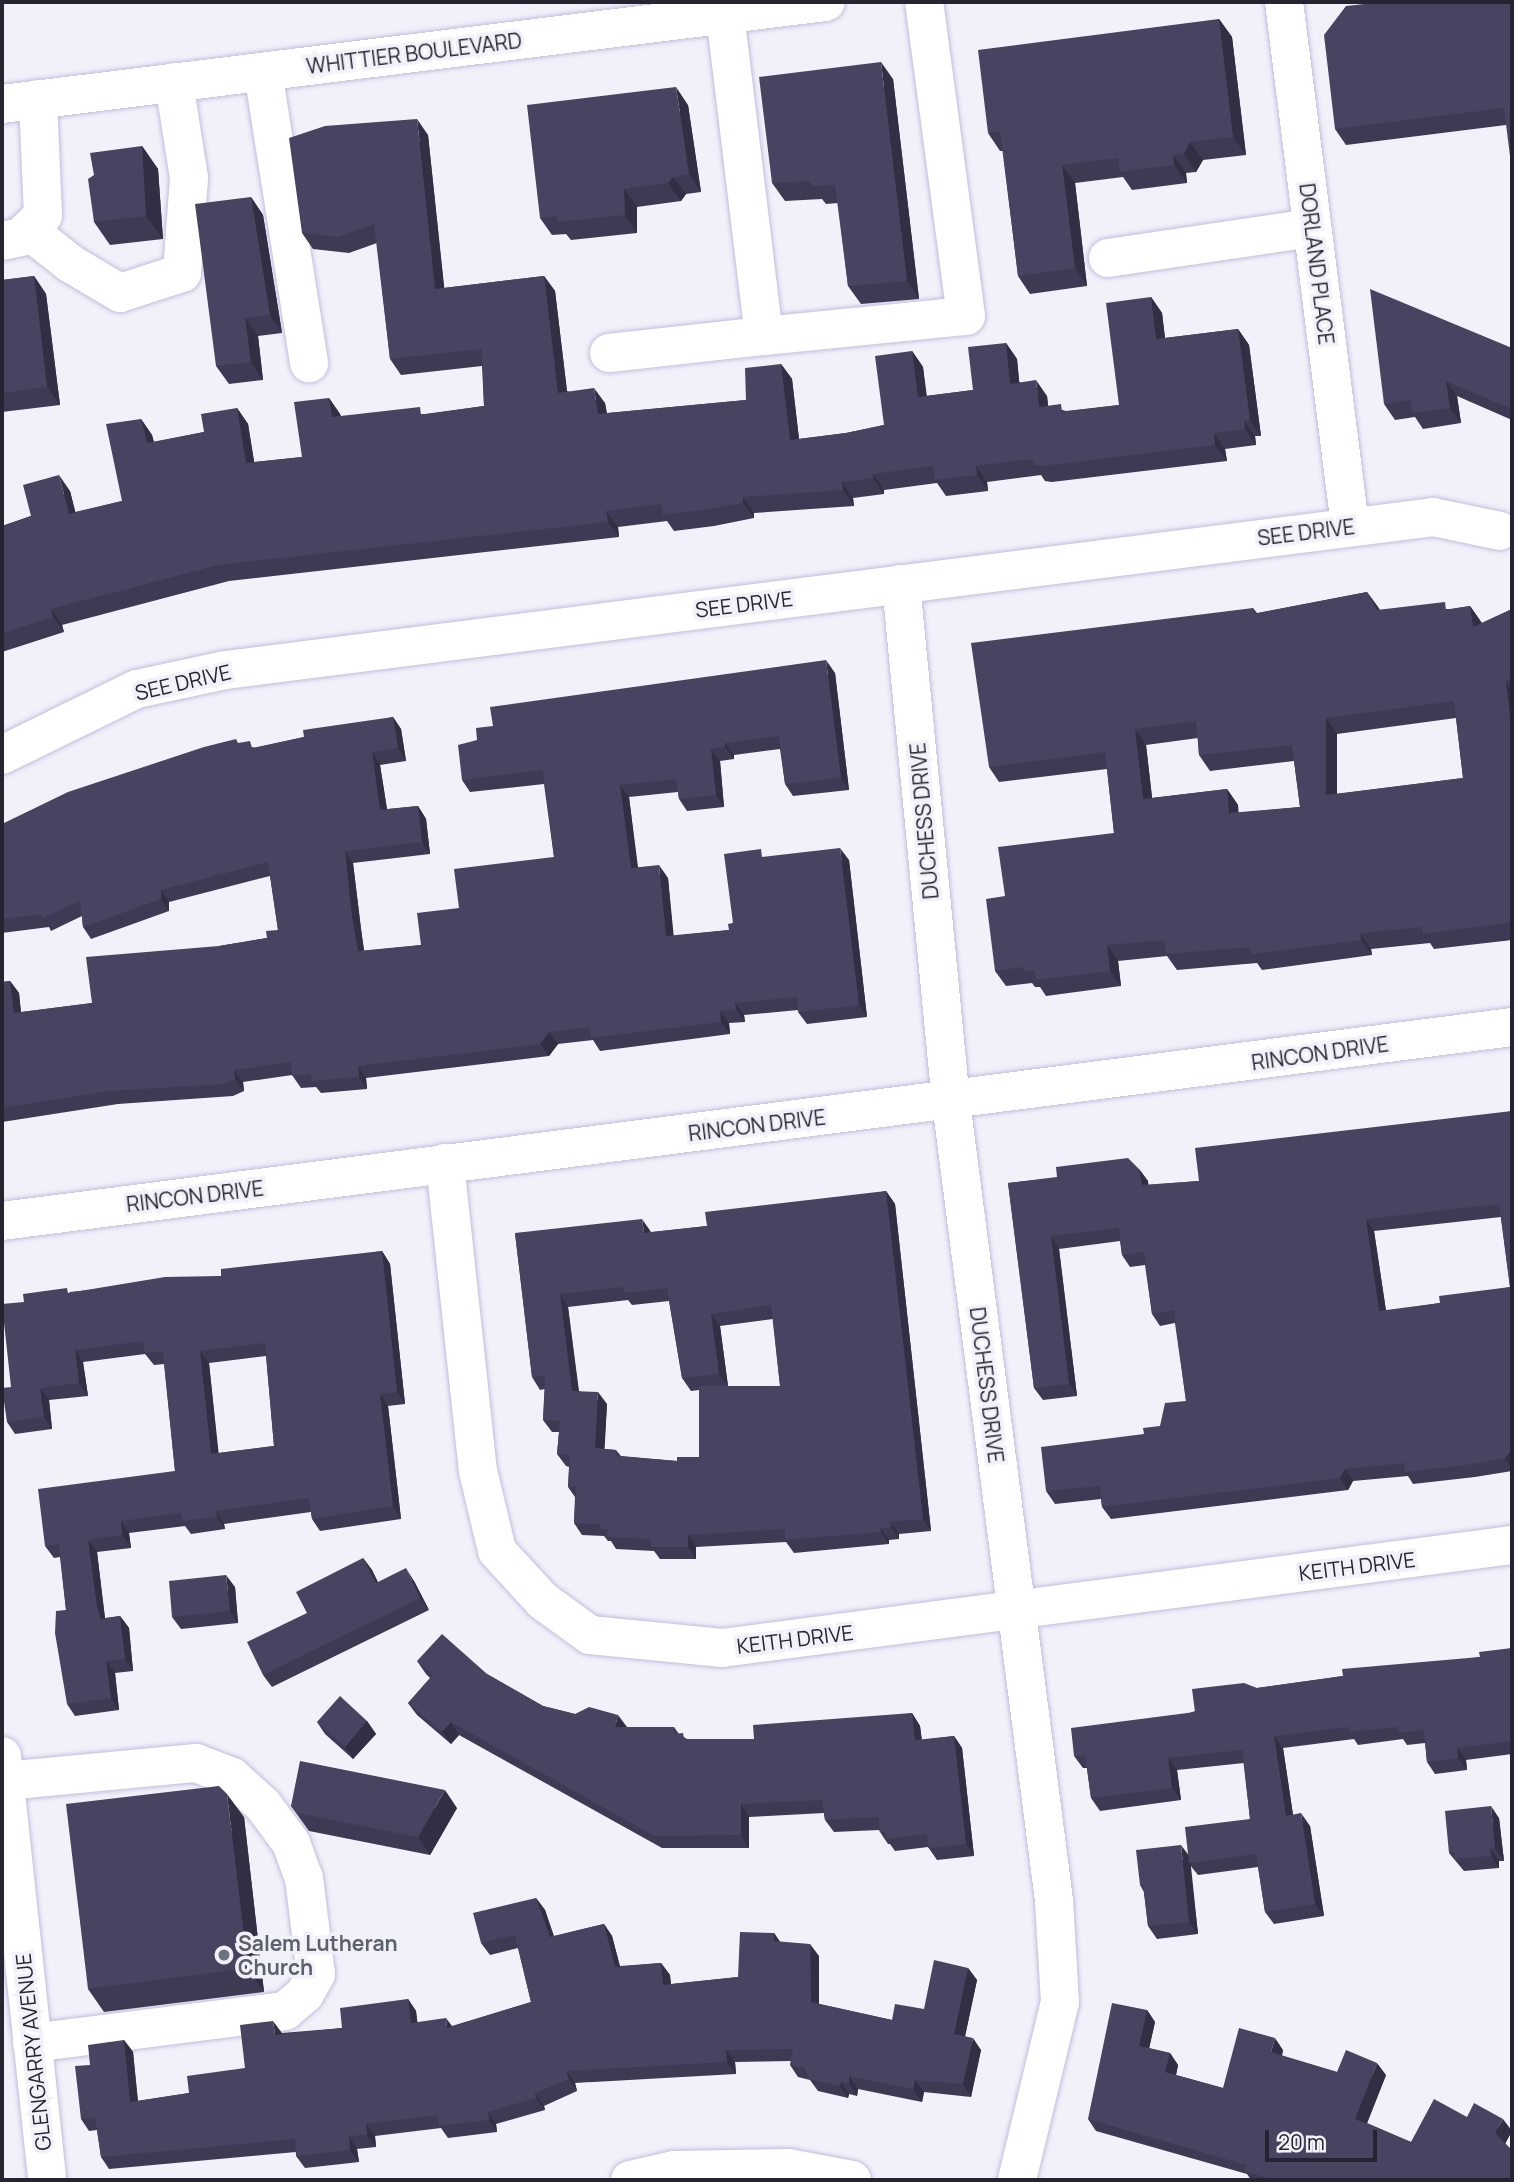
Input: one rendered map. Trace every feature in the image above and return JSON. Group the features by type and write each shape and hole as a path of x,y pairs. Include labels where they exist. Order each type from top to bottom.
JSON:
{"street":[{"name":"WHITTIER BOULEVARD","path":"20,101 826,2"},
{"path":"609,353 966,316 924,2"},
{"name":"DORLAND PLACE","path":"1284,2 1350,526"},
{"path":"725,14 764,336"},
{"path":"263,72 309,363"},
{"path":"20,101 43,215 15,235 120,293 182,273 189,178 174,82"},
{"path":"1108,258 1312,228"},
{"name":"SEE DRIVE","path":"2,755 137,689 226,670 1350,526 1433,517 1500,531"},
{"name":"DUCHESS DRIVE","path":"901,584 951,1102 1054,1900 1060,2002 1017,2180"},
{"name":"RINCON DRIVE","path":"2,1221 445,1163 951,1102 1512,1027"},
{"name":"KEITH DRIVE","path":"445,1163 478,1471 497,1551 543,1601 590,1635 722,1648 1512,1545"},
{"path":"3,1769 195,1763 232,1777 263,1805 291,1843 304,1878 316,1975 305,1994 285,2011 21,2023"},
{"name":"GLENGARRY AVENUE","path":"3,1769 21,2023 47,2180"},
{"path":"630,2180 674,2170 788,2168 852,2180"}],"building":[{"path":"1383,2 1512,2 1512,172 1504,108 1335,129 1324,35 1346,6"},
{"path":"1219,19 1233,137 1190,142 1184,154 1173,155 1174,165 1120,172 1118,158 1062,165 1075,268 1018,276 1000,131 988,133 978,50"},
{"path":"881,62 907,281 848,286 835,185 813,186 809,181 772,183 759,77"},
{"path":"676,87 689,174 673,177 668,183 624,189 625,215 558,222 557,216 540,218 527,105"},
{"path":"417,119 435,289 544,276 558,393 594,388 598,414 746,400 745,368 781,364 790,440 846,433 884,425 875,356 912,351 918,397 973,390 968,347 1006,343 1010,384 1036,380 1039,407 1061,404 1062,412 1119,405 1106,303 1151,297 1156,339 1238,329 1250,420 1244,421 1245,429 1214,433 1215,445 1041,466 1034,465 1033,459 976,466 977,475 935,480 933,466 873,474 873,478 842,482 843,490 743,497 743,503 703,510 663,515 661,504 606,511 608,522 218,565 51,609 53,617 2,633 2,526 31,516 23,485 59,475 69,514 122,501 106,424 141,419 147,443 204,432 201,414 237,408 246,463 302,457 294,402 329,398 332,417 420,407 421,415 484,406 482,349 390,359 374,224 338,237 302,233 289,138 325,126"},
{"path":"142,146 146,216 94,222 88,179 94,175 90,153"},
{"path":"251,197 270,315 245,318 251,362 216,366 195,204"},
{"path":"34,276 47,387 2,393 2,280"},
{"path":"1370,289 1512,348 1512,409 1446,381 1450,408 1412,413 1410,400 1384,404"},
{"path":"1367,592 1377,610 1445,602 1446,610 1470,606 1473,627 1512,609 1512,678 1506,681 1512,733 1512,922 1423,934 1422,927 1360,933 1361,940 1251,954 1250,947 1166,954 1164,940 1107,945 1110,971 1036,980 1035,970 1024,972 1023,967 995,971 986,899 1005,896 998,847 1114,833 1105,752 989,767 971,643 1253,608 1254,614","holes":["1454,701 1463,778 1326,795 1326,718","1196,721 1199,755 1292,745 1300,807 1229,813 1227,789 1143,799 1135,729"]},
{"path":"826,660 841,778 785,784 779,736 725,743 725,747 711,749 716,795 679,799 676,779 620,785 631,868 659,865 666,936 729,930 728,924 733,923 724,854 761,849 762,857 840,848 859,1005 798,1012 797,997 735,1003 736,1010 720,1011 721,1022 591,1038 590,1027 549,1032 540,1044 358,1066 359,1077 312,1081 311,1074 292,1076 291,1062 234,1070 235,1079 225,1084 110,1091 2,1108 2,982 10,981 14,1013 92,1003 86,957 219,946 267,938 266,931 278,930 268,862 161,890 161,899 83,927 80,901 43,918 41,914 2,919 2,824 68,792 204,747 236,739 238,743 250,741 252,748 304,737 303,730 393,717 398,748 372,752 380,810 418,806 422,842 345,851 352,917 358,951 421,945 417,913 459,908 454,869 554,857 543,770 462,780 458,745 477,740 476,728 493,726 490,707"},
{"path":"1512,1111 1512,1449 1505,1458 1405,1472 1404,1463 1345,1469 1340,1478 1102,1507 1100,1486 1046,1491 1041,1447 1144,1434 1143,1428 1160,1426 1165,1403 1186,1401 1174,1310 1152,1314 1144,1252 1122,1255 1119,1228 1051,1236 1069,1384 1034,1388 1008,1183 1057,1177 1056,1167 1128,1158 1139,1169 1142,1185 1199,1181 1195,1148","holes":["1499,1204 1510,1287 1439,1296 1440,1303 1379,1311 1366,1219"]},
{"path":"886,1191 923,1519 890,1522 891,1527 880,1528 881,1532 785,1540 785,1529 688,1535 688,1547 651,1547 651,1539 607,1537 608,1529 599,1529 600,1524 574,1523 576,1486 568,1487 570,1455 557,1454 560,1421 543,1420 545,1376 532,1377 515,1233 642,1219 644,1233 707,1226 705,1212","holes":["623,1287 624,1293 667,1288 682,1378 719,1374 711,1314 771,1305 780,1386 699,1386 699,1457 677,1457 677,1461 616,1456 616,1450 595,1448 598,1392 572,1391 560,1294"]},
{"path":"382,1251 397,1392 380,1394 393,1506 312,1519 309,1498 216,1511 217,1517 182,1521 181,1513 121,1521 122,1535 88,1540 97,1607 101,1619 120,1616 125,1659 106,1661 111,1698 67,1704 55,1633 56,1611 66,1610 59,1544 45,1546 38,1489 175,1471 163,1351 145,1353 143,1341 75,1350 79,1383 40,1388 44,1417 7,1422 2,1388 11,1387 2,1304 24,1302 23,1294 67,1288 68,1293 165,1277 221,1276 221,1269","holes":["265,1343 274,1446 211,1454 200,1351"]},
{"path":"363,1558 376,1583 406,1568 420,1598 263,1675 247,1642 307,1613 296,1592"},
{"path":"226,1575 230,1611 172,1617 169,1581"},
{"path":"442,1634 487,1674 543,1706 575,1714 589,1707 618,1715 615,1727 674,1727 674,1734 683,1733 684,1739 754,1739 753,1725 912,1713 915,1740 954,1736 966,1844 928,1848 927,1834 886,1839 885,1832 880,1832 878,1817 825,1820 822,1800 741,1804 741,1835 654,1836 451,1722 442,1732 408,1703 433,1675 417,1661"},
{"path":"1512,1648 1512,1741 1457,1748 1458,1758 1427,1762 1424,1730 1399,1733 1398,1727 1349,1732 1349,1727 1274,1736 1286,1816 1301,1813 1315,1904 1265,1912 1256,1854 1189,1863 1185,1827 1250,1819 1242,1750 1168,1758 1172,1788 1091,1798 1085,1755 1074,1756 1071,1728 1195,1712 1192,1689 1244,1683 1257,1688 1343,1676 1342,1669 1480,1657 1479,1652"},
{"path":"340,1696 367,1721 345,1747 317,1722"},
{"path":"300,1761 445,1790 418,1837 297,1813 291,1806"},
{"path":"219,1786 227,1794 248,1968 88,1989 66,1804"},
{"path":"1491,1806 1495,1848 1490,1849 1491,1856 1455,1859 1454,1852 1449,1853 1445,1811"},
{"path":"1181,1845 1189,1922 1148,1926 1136,1850"},
{"path":"536,1898 550,1937 604,1924 615,1967 661,1963 663,1985 738,1977 740,1932 774,1933 774,1941 810,1944 811,2002 892,2020 895,2004 924,2009 934,1960 968,1968 954,2034 973,2038 963,2084 915,2080 913,2089 849,2076 849,2083 841,2082 840,2086 809,2079 805,2068 790,2065 793,2049 726,2050 727,2062 566,2071 569,2079 535,2093 536,2098 488,2112 489,2120 439,2126 438,2115 366,2124 367,2135 349,2136 350,2150 296,2156 295,2139 101,2157 95,2117 81,2119 75,2066 90,2065 88,2045 124,2040 130,2102 189,2093 187,2076 245,2068 240,2025 273,2021 275,2035 342,2028 340,2008 408,1999 411,2023 446,2018 447,2028 531,2002 515,1935 481,1943 473,1913"},
{"path":"1112,2003 1147,2010 1139,2046 1170,2053 1165,2072 1223,2088 1239,2028 1275,2038 1271,2052 1337,2072 1346,2050 1377,2063 1355,2119 1411,2142 1434,2099 1467,2117 1474,2103 1503,2119 1495,2133 1512,2150 1512,2180 1275,2180 1244,2171 1246,2165 1088,2119"}],"place":[{"name":"Salem Lutheran Church","path":"224,1955"}]}
